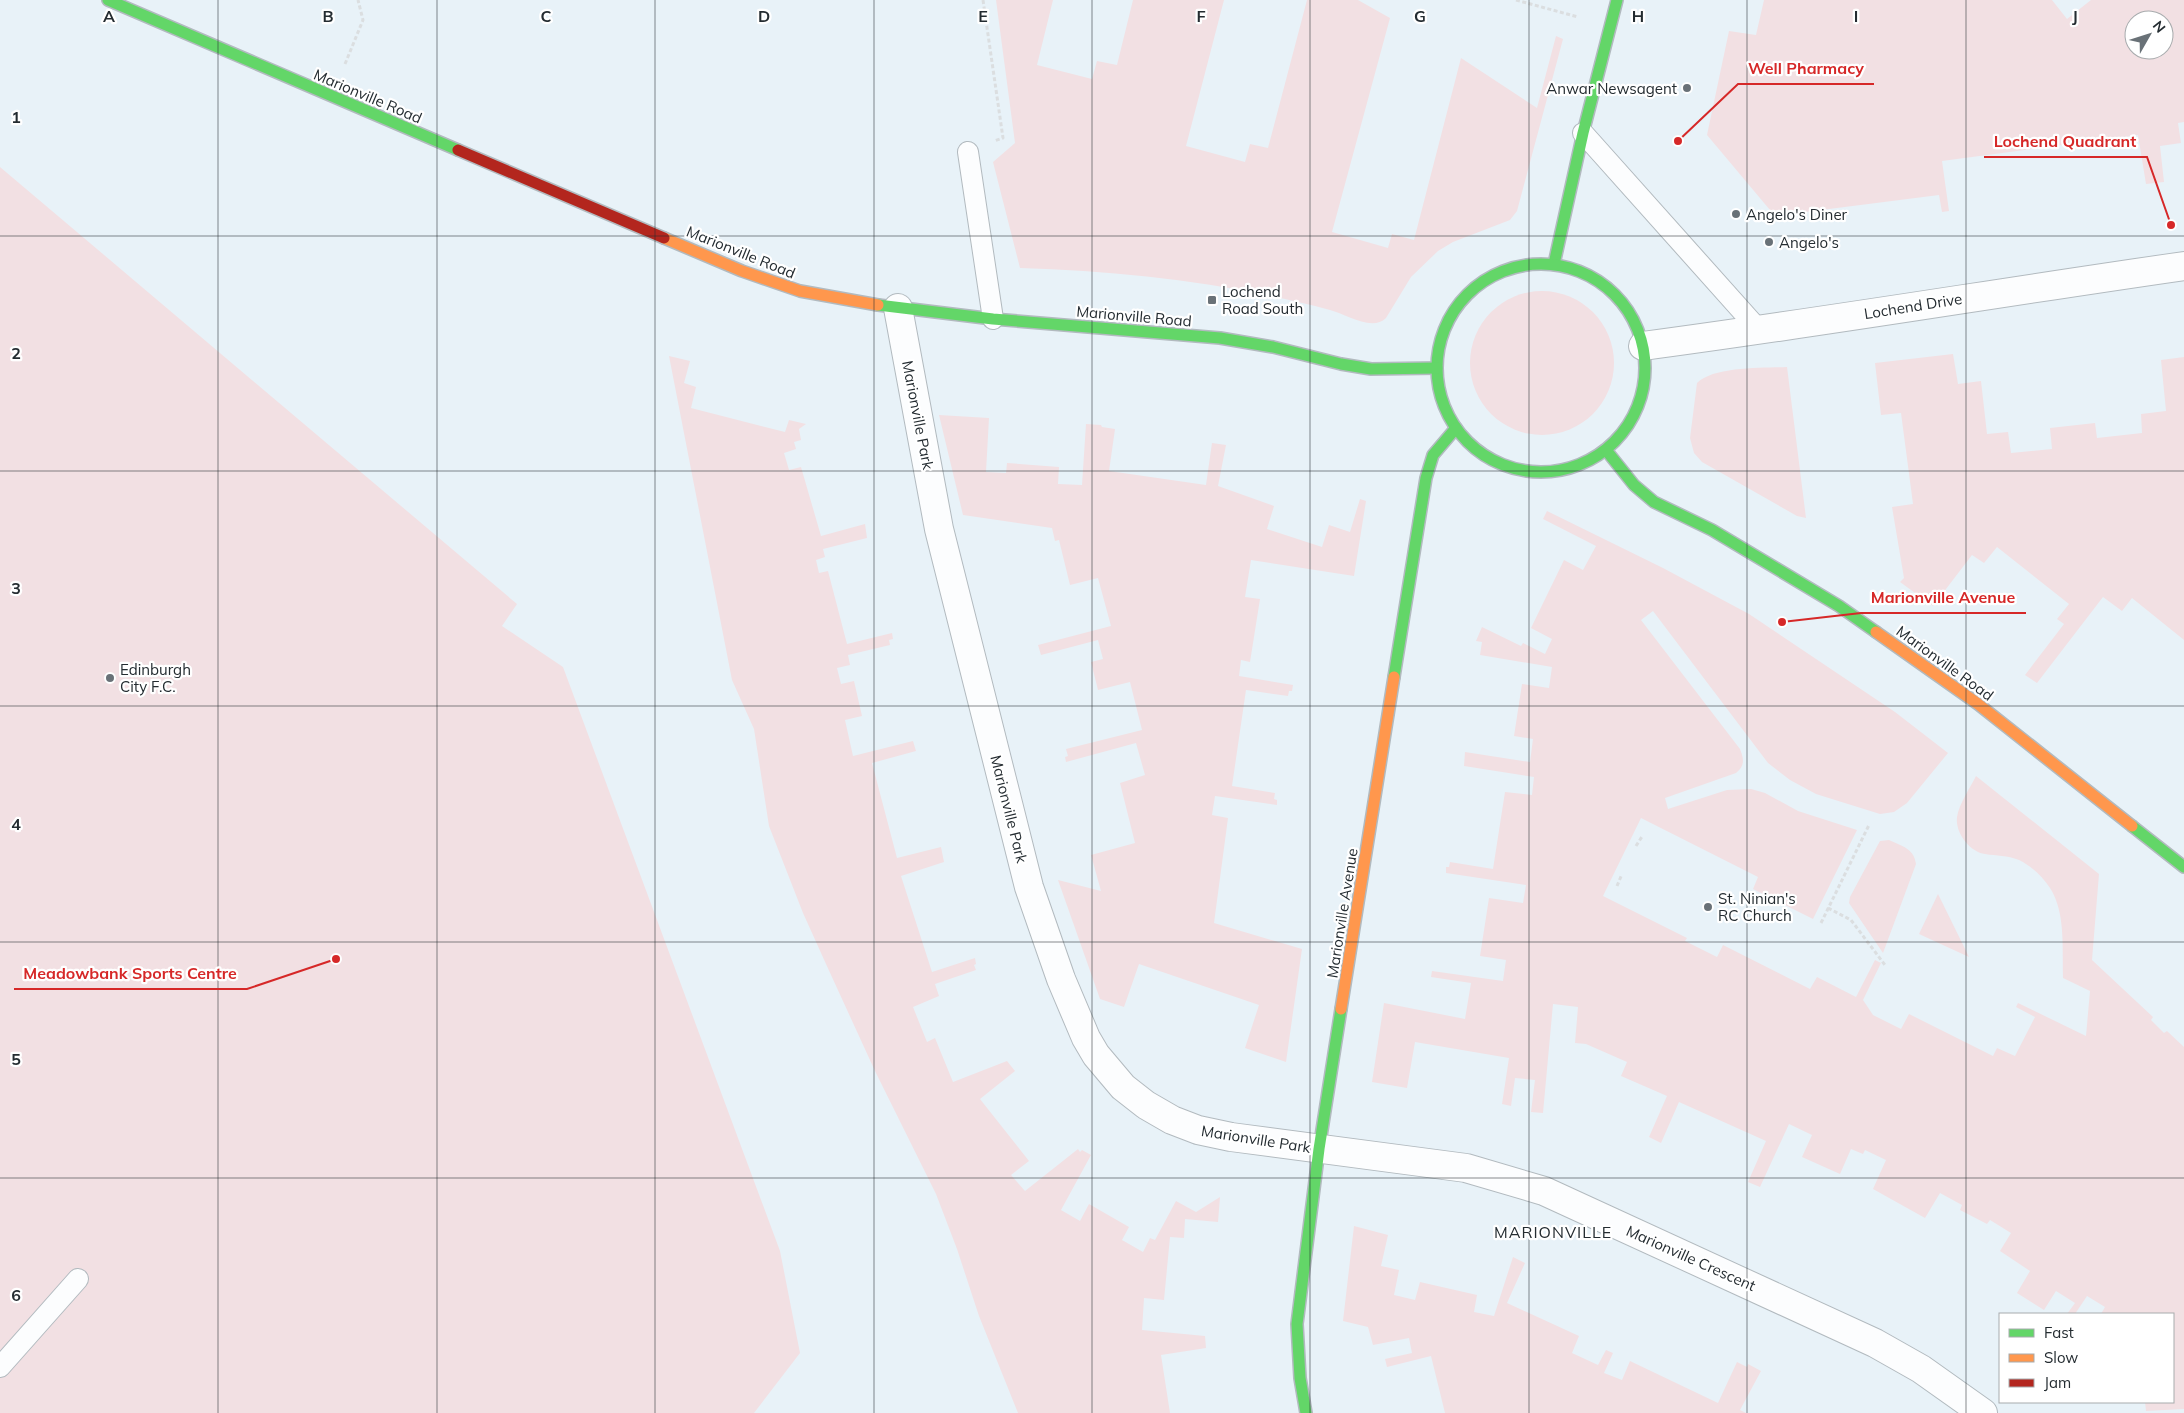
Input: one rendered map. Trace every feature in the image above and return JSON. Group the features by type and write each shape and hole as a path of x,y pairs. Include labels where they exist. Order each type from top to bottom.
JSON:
{"street":[{"name":"Marionville Road","path":"108,0 742,271 800,291 898,308 993,319 1220,338 1274,347 1341,364 1372,369 1437,368"},
{"path":"1554,264 1583,133 1617,0"},
{"path":"1524,264 1554,264 1575,269 1594,278 1612,291 1626,307 1636,326 1643,346 1645,374 1639,403 1626,429 1606,450 1585,462 1563,470 1539,472 1515,469 1492,460 1472,446 1456,428 1446,410 1439,390 1437,368 1440,339 1452,312 1471,290 1496,273 1524,264"},
{"name":"Lochend Drive","path":"1643,346 2184,266"},
{"name":"Marionville Park","path":"898,308 939,529 1026,877 1052,958 1086,1038 1104,1066 1122,1087 1146,1105 1172,1120 1187,1127 1214,1134 1319,1149"},
{"name":"Marionville Avenue","path":"1306,1413 1300,1378 1297,1324 1319,1149 1426,478 1433,455 1456,428"},
{"name":"Marionville Road","path":"1606,450 1634,485 1654,502 1738,545 1839,606 1978,704 2184,867"},
{"name":"Marionville Crescent","path":"1319,1149 1466,1168 1544,1191 1663,1247 1850,1330 1921,1369 1983,1413"}],"lane":[{"path":"1583,133 1759,330"},
{"path":"968,152 993,319"},
{"path":"0,1367 78,1280"}],"path":[{"path":"332,97 364,20 358,0"},
{"path":"968,152 1003,138 983,0"},
{"path":"1516,0 1610,26"},
{"path":"1821,923 1869,825"},
{"path":"1636,846 1643,834"},
{"path":"1617,886 1622,874"},
{"path":"1828,908 1851,920 1885,965"}],"shaded area":[{"path":"996,0 1053,0 1037,65 1092,79 1097,61 1117,65 1133,0 1224,0 1186,146 1245,162 1250,144 1268,148 1307,0 1358,0 1390,18 1332,232 1388,248 1392,234 1414,240 1461,58 1537,108 1556,36 1563,39 1517,211 1510,220 1453,242 1438,251 1411,277 1386,318 1380,322 1366,323 1330,310 1253,292 1137,275 1020,268 993,162 1015,143"},
{"path":"1764,0 2052,0 2067,19 2091,0 2184,0 2184,122 2178,123 2181,143 2160,146 2164,182 2146,184 2138,135 1942,161 1949,211 1942,212 1939,195 1775,216 1707,135 1729,31 1756,35"},
{"path":"0,167 517,604 502,626 563,667 780,1251 800,1353 754,1413 0,1413"},
{"path":"1542,291 1570,296 1593,312 1609,335 1614,363 1609,391 1593,414 1570,430 1542,435 1514,430 1491,414 1475,391 1470,363 1475,335 1491,312 1514,296"},
{"path":"1953,354 1958,384 1981,381 1987,434 2008,432 2011,453 2052,449 2050,428 2095,423 2097,438 2142,433 2141,414 2166,411 2161,360 2184,357 2184,640 2132,598 2122,611 2103,597 2037,683 2025,675 2064,624 2057,619 2069,604 1997,547 1984,563 1972,555 1933,606 1900,582 1904,578 1892,507 1913,504 1901,413 1881,415 1875,363"},
{"path":"669,356 690,361 684,383 696,387 691,408 785,432 789,420 806,424 799,429 801,440 794,442 796,449 784,453 789,470 801,467 821,536 865,524 867,538 823,549 825,557 816,560 819,573 828,571 847,644 892,633 893,639 889,640 890,645 848,655 850,665 837,668 841,684 854,681 862,716 845,720 853,756 913,741 916,751 872,763 897,858 941,847 944,862 901,876 932,972 975,958 976,964 974,965 976,970 935,984 939,996 913,1007 927,1042 935,1038 953,1082 1007,1061 1015,1071 980,1099 1029,1161 1011,1175 1025,1191 1078,1149 1080,1152 1082,1150 1091,1155 1061,1210 1080,1221 1089,1204 1129,1227 1122,1240 1143,1252 1150,1238 1155,1240 1176,1201 1196,1212 1220,1197 1218,1222 1185,1219 1184,1238 1170,1237 1164,1300 1144,1298 1142,1330 1205,1336 1206,1348 1161,1355 1170,1413 1018,1413 979,1316 957,1249 936,1194 875,1071 826,964 803,913 769,826 754,729 732,680"},
{"path":"1787,367 1806,518 1797,516 1702,462 1694,453 1690,438 1697,383 1705,377 1715,373 1739,369"},
{"path":"939,415 989,418 986,472 1006,473 1007,463 1059,467 1058,484 1082,485 1086,424 1101,425 1102,427 1115,429 1109,471 1206,485 1212,443 1226,445 1218,486 1274,506 1267,529 1322,547 1329,525 1350,532 1360,499 1366,501 1354,576 1251,560 1245,597 1260,599 1250,662 1241,660 1239,676 1293,685 1292,691 1289,691 1288,696 1246,690 1232,786 1275,793 1274,799 1277,800 1277,805 1215,796 1212,815 1228,818 1214,923 1302,949 1286,1062 1245,1048 1259,1005 1139,964 1124,1007 1100,999 1058,880 1101,891 1091,855 1135,843 1120,783 1145,775 1136,743 1066,762 1065,757 1068,756 1066,749 1142,730 1130,682 1098,690 1091,662 1103,659 1098,640 1041,655 1038,645 1111,626 1098,578 1070,585 1059,540 1055,541 1052,528 963,515"},
{"path":"1547,511 1663,568 1749,614 1895,712 1948,753 1907,803 1894,812 1880,814 1816,794 1790,780 1768,763 1653,611 1641,620 1740,749 1743,759 1741,768 1736,773 1665,798 1668,809 1727,790 1751,789 1765,793 1798,811 1857,830 1813,919 1753,889 1758,877 1641,818 1603,896 1687,938 1685,941 1717,957 1723,945 1810,989 1817,977 1856,997 1875,960 1881,963 1863,1000 1873,1015 1901,1029 1909,1014 1993,1056 1997,1048 2015,1056 2035,1017 2016,1007 2018,1003 2086,1036 2090,991 2063,978 2063,943 2059,909 2050,888 2043,879 2032,868 2019,860 2006,856 1985,854 1974,850 1961,835 1957,823 1958,812 1976,776 2099,874 2092,960 2153,1017 2151,1020 2164,1033 2167,1031 2184,1047 2184,1409 2146,1411 2145,1403 2174,1403 2174,1313 2102,1313 2105,1307 2087,1296 2076,1313 2068,1313 2075,1303 2056,1291 2044,1310 2017,1293 2030,1271 2000,1251 2011,1233 1990,1220 1987,1224 1960,1210 1962,1205 1940,1193 1925,1218 1873,1189 1886,1160 1865,1150 1863,1154 1851,1149 1840,1174 1802,1157 1812,1135 1789,1124 1760,1187 1748,1182 1766,1141 1679,1102 1661,1143 1649,1137 1667,1096 1621,1076 1627,1062 1586,1044 1575,1043 1578,1007 1553,1004 1543,1113 1531,1112 1535,1080 1515,1078 1511,1106 1502,1104 1509,1058 1415,1042 1407,1088 1372,1082 1384,1003 1465,1019 1471,983 1431,977 1432,971 1503,981 1506,960 1480,956 1489,898 1523,903 1526,885 1446,873 1446,867 1449,867 1450,862 1493,869 1505,792 1532,795 1534,777 1464,766 1465,752 1530,762 1533,739 1514,736 1522,684 1549,688 1552,667 1480,655 1482,642 1476,641 1482,627 1521,646 1523,643 1545,654 1552,639 1531,628 1564,560 1583,570 1596,546 1543,519"},
{"path":"1889,840 1910,851 1916,864 1883,953 1849,903 1850,897 1880,841"},
{"path":"1938,894 1969,957 1919,934"},
{"path":"1354,1226 1388,1235 1381,1266 1399,1270 1394,1295 1415,1300 1420,1282 1477,1295 1474,1312 1494,1316 1513,1257 1525,1263 1507,1303 1579,1336 1572,1353 1598,1365 1606,1350 1613,1353 1604,1373 1622,1380 1630,1361 1718,1403 1737,1362 1747,1367 1748,1364 1761,1371 1740,1410 1746,1413 1445,1413 1431,1356 1387,1367 1385,1359 1412,1353 1409,1338 1373,1345 1368,1327 1343,1321"}],"traffic: fast":[{"path":"108,0 458,150"},
{"path":"1554,264 1583,133 1617,0"},
{"path":"1541,264 1561,266 1590,276 1607,288 1621,302 1637,328 1643,348 1645,368 1643,388 1633,417 1621,434 1607,448 1581,464 1561,470 1541,472 1521,470 1492,460 1475,448 1461,434 1445,408 1439,388 1437,368 1439,348 1449,319 1461,302 1475,288 1501,272 1521,266 1541,264"},
{"path":"878,305 993,319 1220,338 1273,347 1341,364 1371,369 1437,368"},
{"path":"1394,677 1426,478 1433,455 1456,428"},
{"path":"1606,450 1634,485 1654,502 1712,530 1839,606 1876,632"},
{"path":"2132,826 2184,867"},
{"path":"1306,1413 1300,1378 1297,1324 1319,1149 1341,1009"}],"traffic: slow":[{"path":"664,238 742,271 800,291 878,305"},
{"path":"1876,632 1978,704 2132,826"},
{"path":"1341,1009 1394,677"}],"traffic: jam":[{"path":"458,150 664,238"}],"place":[{"name":"Anwar Newsagent","path":"1687,88"},
{"name":"Well Pharmacy","path":"1678,141"},
{"name":"Angelo's Diner","path":"1736,214"},
{"name":"Lochend Quadrant","path":"2171,225"},
{"name":"Angelo's","path":"1769,242"},
{"name":"Lochend Road South","path":"1212,300"},
{"name":"Marionville Avenue","path":"1782,622"},
{"name":"Edinburgh City F.C.","path":"110,678"},
{"name":"St. Ninian's RC Church","path":"1708,907"},
{"name":"Meadowbank Sports Centre","path":"336,959"}],"district":[{"name":"MARIONVILLE","path":"1553,1232"}]}
